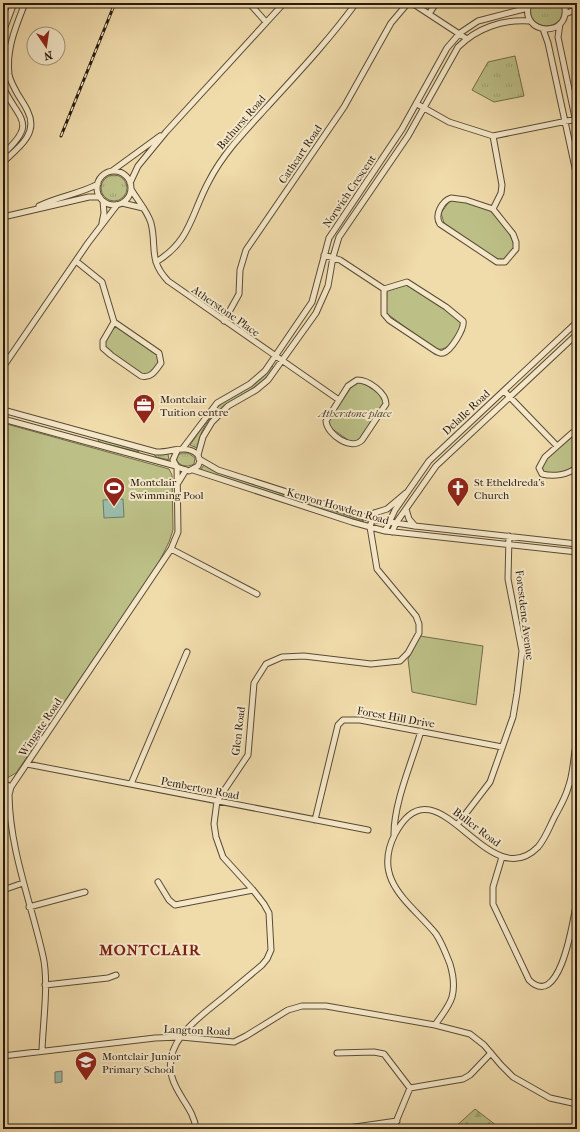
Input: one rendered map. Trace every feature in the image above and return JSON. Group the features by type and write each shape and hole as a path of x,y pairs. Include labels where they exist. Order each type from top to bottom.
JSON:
{"street":[{"path":"3,32 14,3"},
{"path":"3,162 28,138 31,123 28,112 9,76 8,43 25,3"},
{"path":"249,3 266,22"},
{"path":"3,367 102,224 119,204 128,197 130,186 138,166 166,132 284,3"},
{"name":"Bathurst Road","path":"156,262 170,254 183,238 208,182 223,157 330,38 356,3"},
{"name":"Cathcart Road","path":"224,321 239,294 240,270 246,250 344,106 391,23 408,3"},
{"path":"412,3 467,39"},
{"path":"429,14 436,3"},
{"path":"564,3 565,14 560,24 558,37 577,127"},
{"path":"528,6 530,21 534,25 549,30 560,24"},
{"name":"Norwich Crescent","path":"184,448 213,406 224,397 250,384 260,376 312,302 324,255 332,233 386,154 417,104 447,48 460,33 478,21 528,6"},
{"path":"565,14 577,9"},
{"name":"Norwich Crescent","path":"199,457 205,432 219,414 235,401 262,385 282,361 321,304 328,286 333,257 339,237 393,158 424,109 453,56 467,39 490,26 516,21 530,21"},
{"path":"543,29 547,38 577,177"},
{"path":"3,87 21,116 23,129 17,141 3,154"},
{"path":"417,104 448,122 493,136 576,119"},
{"path":"33,209 56,198 87,189 98,184 103,176 111,172 166,132"},
{"path":"493,136 502,185 501,193 493,209"},
{"path":"386,154 393,158"},
{"path":"111,172 116,172 125,176 130,186"},
{"path":"98,184 104,213 102,224"},
{"name":"Atherstone Place","path":"130,186 151,224 152,250 156,262 168,281 339,400"},
{"path":"3,217 89,197 101,199 107,204 119,204 144,209"},
{"path":"451,198 466,200 493,209 513,234 516,242 516,249 511,257 503,263 491,258 444,226 437,217 446,200 451,198"},
{"path":"353,201 361,206"},
{"path":"324,255 333,257 351,267 384,290"},
{"path":"76,261 102,282 114,322 156,350 161,356 161,363 149,376 141,376 111,356 103,348 103,341 114,322"},
{"path":"410,282 460,317 464,323 463,329 448,350 443,353 437,352 387,317 383,307 384,290 401,283 410,282"},
{"name":"Delalle Road","path":"386,531 389,522 408,491 429,461 577,322"},
{"name":"Delalle Road","path":"392,532 406,508 436,466 577,334"},
{"path":"357,380 366,382 381,392 385,397 385,406 358,444 348,443 330,431 327,426 327,418 339,400 351,383 357,380"},
{"path":"504,390 557,446"},
{"path":"3,410 148,450 161,452 176,451 184,448 194,451 199,457 198,466 193,470 186,470 177,466 3,419"},
{"path":"577,432 572,433 541,461 539,468 540,472 545,475 561,475 577,467"},
{"path":"92,444 94,435"},
{"path":"146,458 148,450"},
{"path":"176,451 173,457 177,466"},
{"name":"Kenyon Howden Road","path":"199,457 218,470 360,515 373,516 389,522 577,544"},
{"name":"Wingate Road","path":"11,787 171,549 178,532 177,466"},
{"name":"Wingate Road","path":"178,485 186,470"},
{"name":"Kenyon Howden Road","path":"193,470 386,531 577,552"},
{"path":"373,516 387,509 408,491"},
{"path":"406,508 409,519 416,526"},
{"name":"Glen Road","path":"196,1129 194,1117 172,1076 171,1060 173,1052 181,1037 197,1018 262,965 270,954 271,944 269,913 253,890 221,854 214,824 217,801 247,758 254,683 266,664 276,659 297,656 365,663 397,662 404,658 420,628 416,616 377,568 370,527 373,516"},
{"name":"Forestdene Avenue","path":"457,825 490,782 513,717 522,657 509,590 509,536"},
{"path":"171,549 257,594"},
{"path":"131,784 188,652"},
{"name":"Forest Hill Drive","path":"316,820 338,725 340,722 353,718 502,748"},
{"path":"394,835 394,825 421,731"},
{"name":"Buller Road","path":"435,1025 451,1000 454,988 453,975 444,948 436,935 402,898 391,881 388,861 394,835 406,818 418,811 431,810 439,812 482,846 502,858 519,858 531,852 541,843 568,790 577,741"},
{"name":"Pemberton Road","path":"27,764 368,830"},
{"path":"3,783 11,787 9,801 14,847 43,956 45,985 42,1050"},
{"path":"502,858 493,886 492,904 532,984 542,986 548,983 561,967 577,900"},
{"path":"158,882 169,900 175,905 253,890"},
{"path":"3,890 23,883"},
{"path":"30,907 85,892"},
{"path":"45,985 108,978 116,975"},
{"name":"Langton Road","path":"3,1056 42,1050 181,1037 234,1042 288,1010 311,1006 337,1007 435,1025 470,1034 478,1039 513,1076 550,1098 577,1104"},
{"path":"337,1053 374,1052 384,1054 410,1088"},
{"path":"410,1088 463,1079 470,1075 491,1053"},
{"path":"393,1129 410,1088"},
{"path":"341,1129 397,1121"}],"green space":[{"path":"532,3 561,3 562,13 559,20 553,25 546,26 539,24 533,20 530,13"},
{"path":"515,56 524,96 494,102 472,90 488,62"},
{"path":"114,175 123,179 127,188 123,197 114,201 105,197 101,188 105,179"},
{"path":"455,199 484,206 496,215 508,232 514,247 505,259 496,259 444,223 441,213 449,202"},
{"path":"410,284 461,321 459,331 453,341 444,348 434,348 386,313 387,291"},
{"path":"117,327 157,354 159,362 148,375 145,376 107,351 105,344 107,337 111,331"},
{"path":"272,366 274,368 264,379 219,410 209,420 202,432 197,448 190,445 215,409 224,401 254,384"},
{"name":"Atherstone place","path":"354,383 363,383 382,395 384,403 359,440 351,442 331,428 328,422"},
{"path":"3,423 169,469 172,475 173,530 169,542 157,566 16,773 7,778 3,777"},
{"path":"577,433 576,465 568,470 555,474 542,471 542,462"},
{"path":"99,439 137,449 139,452 102,443 98,441"},
{"path":"153,453 168,454 169,460 156,457"},
{"path":"188,453 195,458 194,464 186,466 181,465 176,459 178,455"},
{"path":"204,465 216,472 364,521 363,522 204,471 201,469"},
{"path":"420,636 483,646 476,705 412,692 408,659"},
{"path":"475,1109 501,1129 453,1129"}],"shaded area":[{"name":"Montclair Swimming Pool","path":"123,499 124,517 104,518 103,500"},
{"path":"62,1071 62,1082 55,1083 55,1072"}],"railway":[{"path":"61,136 115,3"}],"place":[{"name":"Montclair Tuition centre","path":"144,424"},
{"name":"Montclair Swimming Pool","path":"114,508"},
{"name":"St Etheldreda's Church","path":"458,508"},
{"name":"Montclair Junior Primary School","path":"86,1082"}],"district":[{"name":"MONTCLAIR","path":"150,950"}]}
